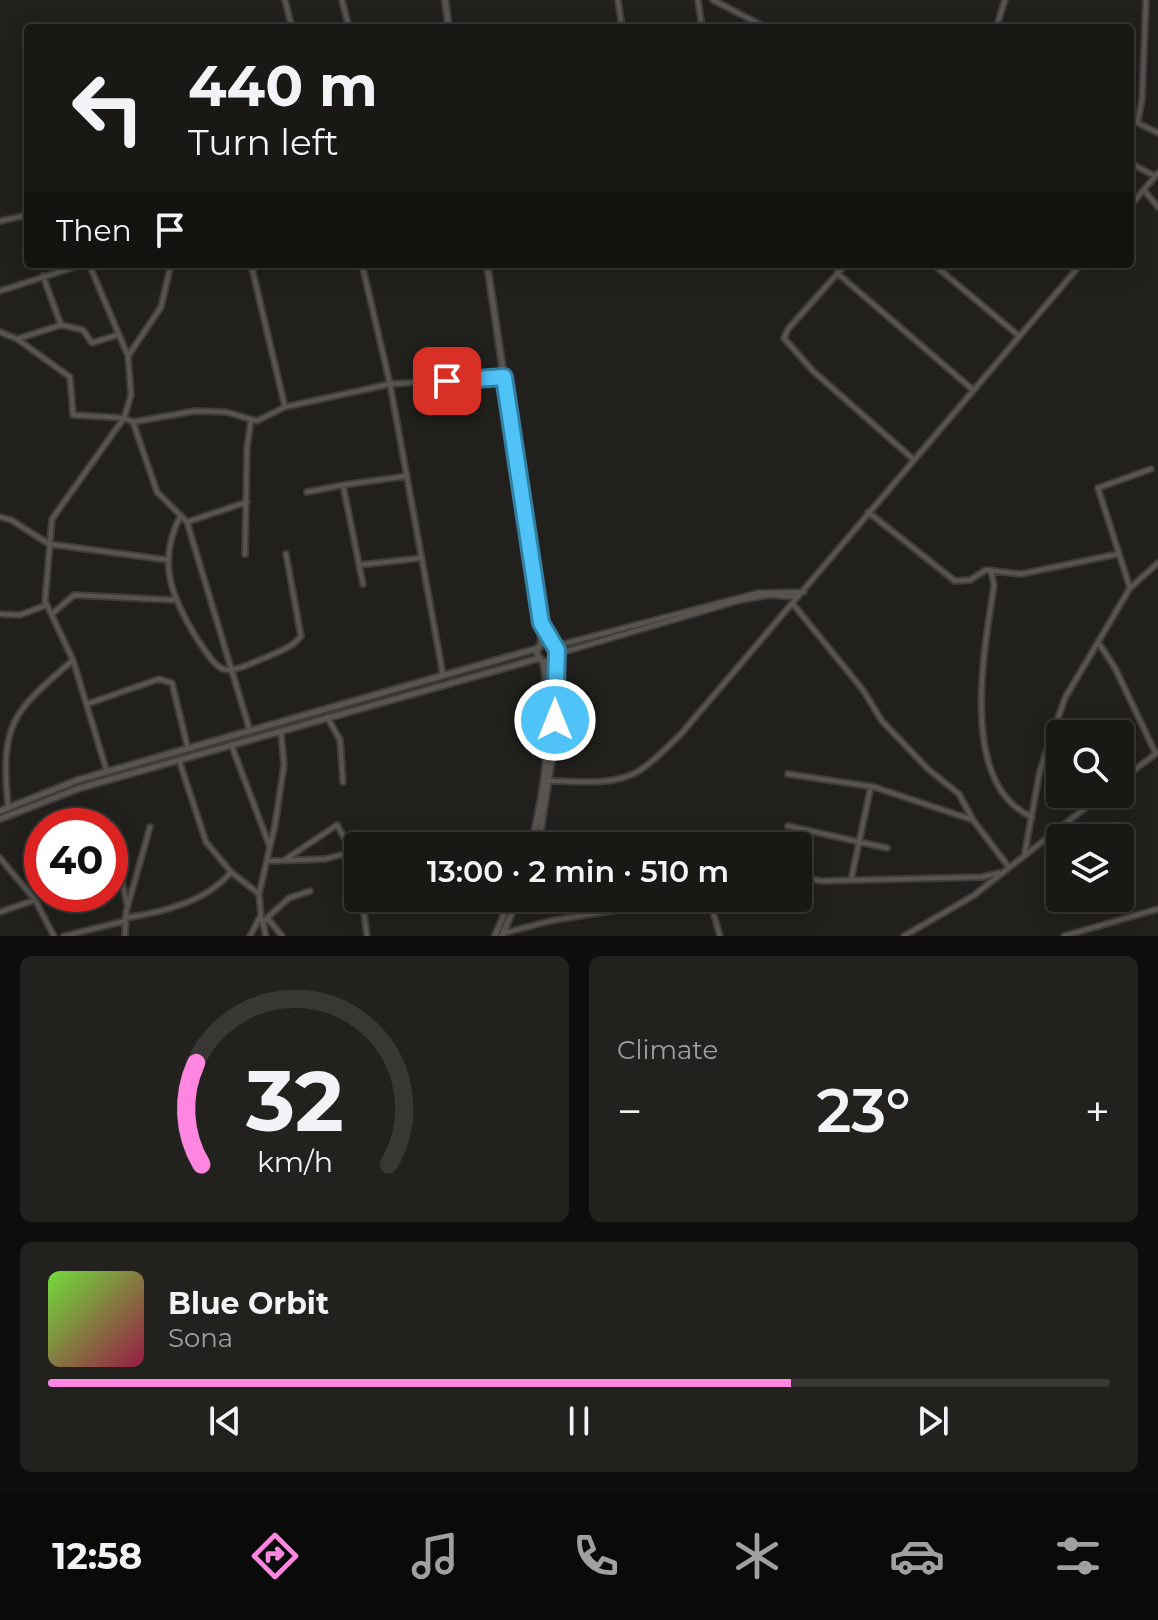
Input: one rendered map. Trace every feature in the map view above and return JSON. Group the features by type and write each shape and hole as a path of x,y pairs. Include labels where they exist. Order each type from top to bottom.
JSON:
{"street":[{"path":"285,0 291,24"},
{"path":"342,0 348,24"},
{"path":"445,0 448,24"},
{"path":"618,0 621,24"},
{"path":"698,0 701,24"},
{"path":"714,0 759,24"},
{"path":"997,24 1005,0"},
{"path":"1138,121 1146,0"},
{"path":"1134,120 1158,133"},
{"path":"1134,165 1157,175 1134,201"},
{"path":"1144,189 1158,207"},
{"path":"0,221 24,216"},
{"path":"0,291 72,268"},
{"path":"89,268 128,356 131,395 124,418 52,519 47,605 73,660 107,772"},
{"path":"128,356 161,307 170,268"},
{"path":"252,268 285,407"},
{"path":"363,268 390,384 443,677"},
{"path":"488,268 541,623 541,660 548,697 547,747 533,832"},
{"path":"842,268 788,329 784,338 813,371 913,459"},
{"path":"938,268 1019,336"},
{"path":"550,781 604,781 638,772 680,735 1078,268"},
{"path":"837,273 973,390"},
{"path":"43,276 61,325"},
{"path":"17,339 61,325 83,330 92,343 117,335"},
{"path":"0,332 17,339 70,377 73,415 124,418 133,422 195,411 226,412 257,421 285,407 390,384 504,377"},
{"path":"245,554 251,420"},
{"path":"133,422 157,492 187,522 250,731"},
{"path":"1130,588 1098,488 1151,469"},
{"path":"307,492 407,476"},
{"path":"343,485 363,584"},
{"path":"187,522 247,502"},
{"path":"868,512 947,578 963,581 990,569 1021,574 1118,554"},
{"path":"181,515 171,532 168,560 173,600 205,652 220,668 231,670 284,650 301,636 286,554"},
{"path":"0,517 49,544 168,560"},
{"path":"359,565 421,558"},
{"path":"1025,852 1046,750 1065,698 1100,645 1130,588 1158,563"},
{"path":"990,569 994,585 980,694 986,751 1002,791 1032,817"},
{"path":"0,811 107,772 443,677 540,646 758,593 804,592"},
{"path":"52,614 74,595 173,600"},
{"path":"0,819 80,788 327,717 555,657 741,600 769,595 798,597"},
{"path":"793,604 863,690 882,721 959,794 973,820 1008,866"},
{"path":"0,614 20,615 47,605"},
{"path":"541,623 554,645 555,720 550,781 541,832"},
{"path":"1100,645 1115,668 1157,753 1134,770"},
{"path":"8,806 5,752 20,705 73,660"},
{"path":"87,704 159,679 168,681 172,683 188,749"},
{"path":"327,717 340,740 343,782"},
{"path":"266,936 259,894 269,861 284,765 281,731"},
{"path":"231,744 270,849"},
{"path":"179,759 206,842 231,872 259,894"},
{"path":"788,774 871,786 973,820"},
{"path":"851,880 871,786"},
{"path":"904,936 973,896 1084,808"},
{"path":"286,859 337,825 344,838"},
{"path":"788,826 887,848"},
{"path":"128,903 150,827"},
{"path":"269,861 325,859 344,854"},
{"path":"0,858 24,887"},
{"path":"64,936 204,895 218,888 231,872"},
{"path":"812,878 982,877 1001,872"},
{"path":"250,936 263,918 289,898 310,891"},
{"path":"0,912 24,904"},
{"path":"1064,936 1158,909"},
{"path":"41,912 54,936"},
{"path":"125,936 126,912"},
{"path":"364,912 367,936"},
{"path":"495,936 505,912"},
{"path":"503,935 512,912"},
{"path":"503,935 550,921 604,912"},
{"path":"713,912 720,936"},
{"path":"263,918 282,936"}],"route":[{"path":"447,381 504,377 541,623 557,650 554,659 555,720"}]}
